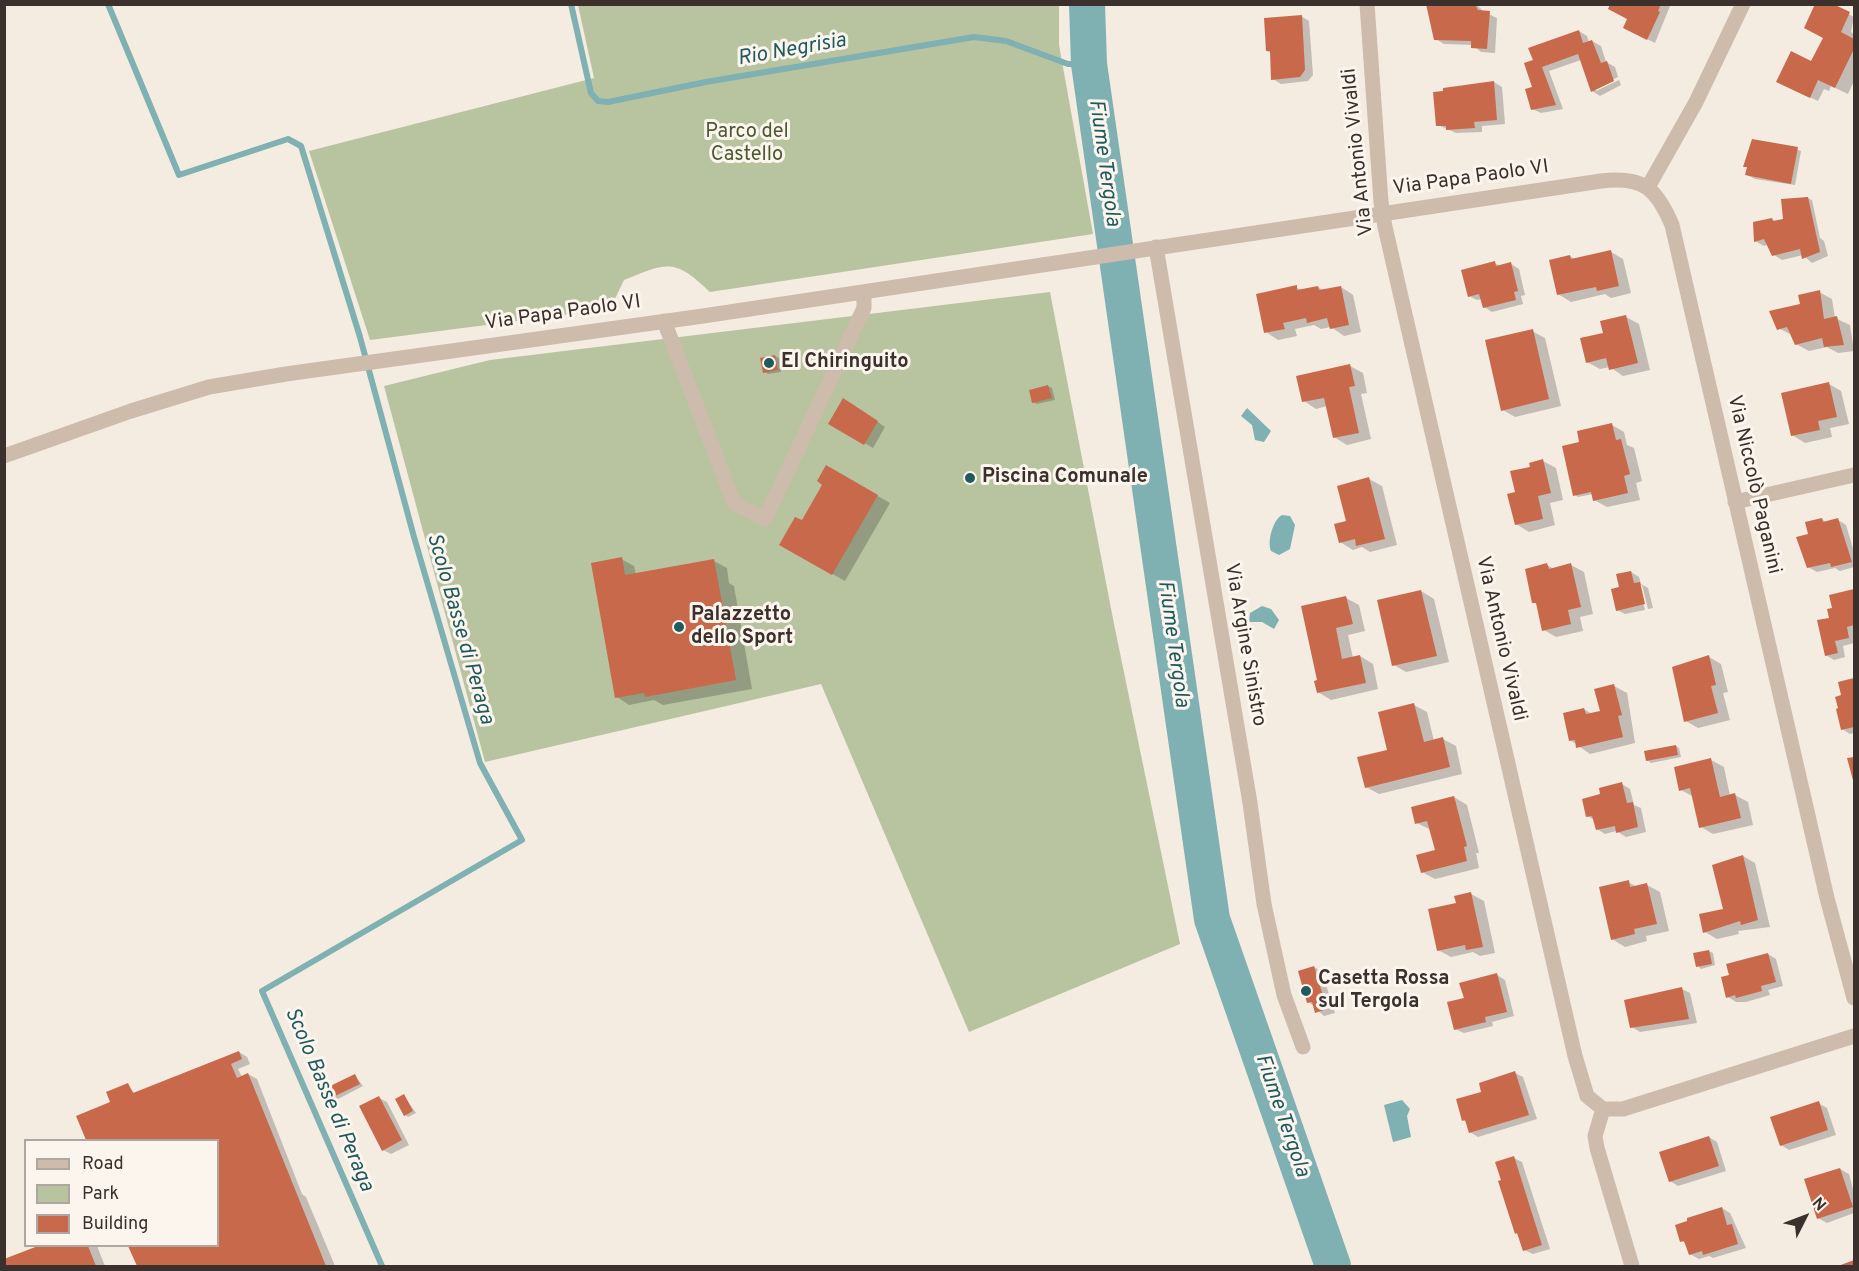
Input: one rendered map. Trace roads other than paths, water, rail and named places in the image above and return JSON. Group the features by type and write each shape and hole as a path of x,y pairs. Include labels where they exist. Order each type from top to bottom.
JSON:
{"street":[{"name":"Via Antonio Vivaldi","path":"1367,4 1383,213 1575,1056 1587,1096 1602,1109"},
{"path":"1648,187 1696,102 1743,4"},
{"name":"Via Papa Paolo VI","path":"4,456 131,411 209,387 377,360 864,292 1619,179 1633,180 1648,187"},
{"name":"Via Niccolò Paganini","path":"1648,187 1665,209 1672,225 1827,898 1854,998"},
{"name":"Via Argine Sinistro","path":"1156,247 1250,803 1264,904 1284,995 1303,1047"},
{"path":"664,321 734,503 765,519 864,308 864,292"},
{"path":"1735,502 1854,475"},
{"path":"1632,1266 1597,1148 1595,1136 1602,1109 1623,1109 1854,1036"}],"water":[{"path":"1247,408 1271,431 1264,442 1255,440 1252,425 1241,416"},
{"path":"1282,515 1290,516 1295,525 1290,549 1279,555 1271,551 1270,537"},
{"path":"1262,606 1271,609 1279,620 1274,629 1262,622 1249,622 1250,613"},
{"path":"1402,1100 1410,1109 1407,1116 1411,1137 1393,1142 1384,1105"}],"waterway":[{"name":"Scolo Basse di Peraga","path":"108,4 179,175 288,139 301,146 360,337 414,537 480,763 522,840 262,991 382,1266"},
{"name":"Rio Negrisia","path":"571,4 591,93 598,101 608,102 706,82 974,37 1006,41 1068,64 1089,64"},
{"name":"Fiume Tergola","path":"1087,4 1089,64 1212,919 1333,1266"}],"place":[{"name":"El Chiringuito","path":"769,363"},
{"name":"Piscina Comunale","path":"970,478"},
{"name":"Palazzetto dello Sport","path":"679,627"},
{"name":"Casetta Rossa sul Tergola","path":"1306,991"}],"park label":[{"name":"Parco del Castello","path":"747,144"}]}
